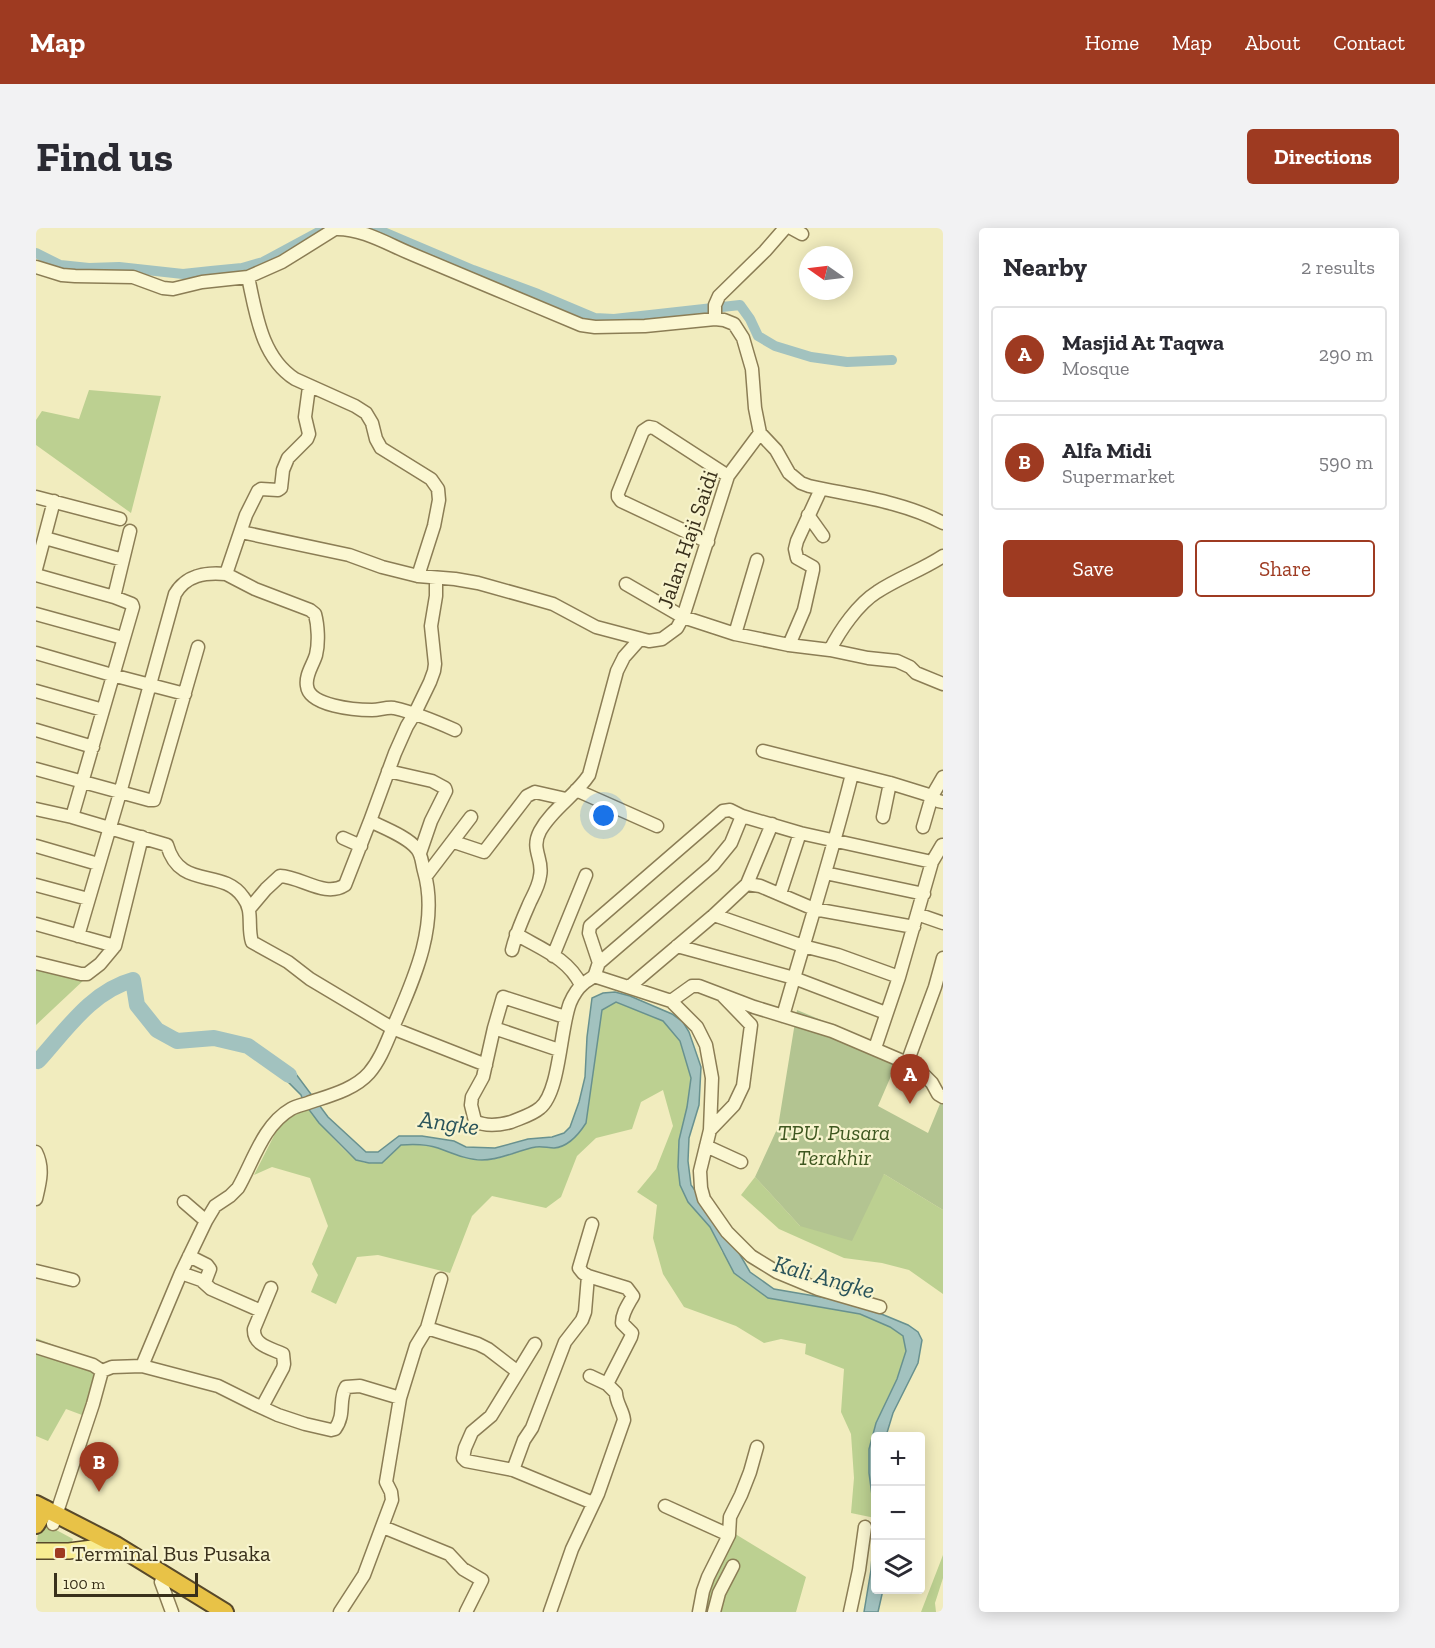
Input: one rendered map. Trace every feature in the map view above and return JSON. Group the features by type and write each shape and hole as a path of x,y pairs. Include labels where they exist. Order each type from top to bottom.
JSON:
{"highway":[{"path":"44,1516 108,1546 225,1612"},
{"path":"108,1546 210,1612"}],"main road":[{"path":"36,1551 69,1551 108,1546"}],"street":[{"path":"715,314 725,290 785,228"},
{"path":"36,267 62,275 133,277 173,289 202,282 248,277 282,262 335,229 342,229 365,233 581,325 645,326 715,314 734,324 743,338 752,369 755,408 760,433 776,450 789,473 801,483 890,503 943,523"},
{"path":"248,277 258,321 268,348 278,365 287,374 309,387 355,406 366,413 381,448 430,479 438,489 439,500 434,526 418,576"},
{"path":"226,574 240,532 258,491 281,488 283,470 288,458 307,439 309,434 305,417 309,387"},
{"path":"708,542 626,504 618,497 618,493 643,431 651,427 728,476"},
{"name":"Jalan Haji Saidi","path":"640,639 653,641 662,639 676,628 683,617 728,476 760,433"},
{"path":"789,645 804,610 813,570 810,564 797,558 795,549 821,489"},
{"path":"36,496 120,519"},
{"path":"36,569 54,501"},
{"path":"808,515 824,536"},
{"path":"114,597 130,531"},
{"path":"240,532 349,555 382,567 418,576 478,583 553,604 596,627 640,639 624,657 617,671 589,775 558,807 540,830 535,847 542,868 540,879 516,934 512,950"},
{"path":"45,538 123,560"},
{"path":"830,650 839,632 874,593 931,565 943,556"},
{"path":"735,634 758,560"},
{"path":"78,936 175,594 179,587 193,577 204,574 226,574 315,614 317,648 306,684 310,695 315,699 327,704 357,709 373,710 388,707 415,713 455,730"},
{"path":"36,575 132,604 72,817"},
{"path":"250,908 280,876 328,890 345,885 388,771 435,667 431,626 436,596 436,578"},
{"path":"626,584 683,617 735,634 789,645 902,662 916,673 943,684"},
{"path":"36,614 123,638"},
{"path":"36,769 120,793 154,800 198,647"},
{"path":"36,653 185,694"},
{"path":"36,691 102,710"},
{"path":"36,730 93,747"},
{"path":"763,751 890,783 938,799"},
{"path":"388,771 432,781 445,788 446,791 431,822 420,853"},
{"path":"783,1016 835,841 852,774"},
{"path":"923,827 938,799 943,777"},
{"path":"883,817 890,783"},
{"path":"576,790 657,826"},
{"path":"451,843 484,852 527,796 535,792 566,799"},
{"path":"36,809 72,817 166,845 176,863 192,875 203,876 230,885 242,894 250,908 252,942 288,962 310,979 392,1028 486,1065"},
{"path":"880,1308 798,1282 777,1272 751,1256 727,1232 704,1199 701,1188 700,1171 710,1130 712,1078 706,1045 697,1027 671,1001 629,987 597,969 589,933 590,926 723,811 730,810 742,816 800,833 932,862"},
{"path":"565,1017 504,996 502,998 483,1077 472,1097 472,1113 475,1121 496,1125 533,1113 542,1107 556,1071 565,1017 574,995 597,969 713,865 731,843 742,816"},
{"path":"426,876 471,818"},
{"path":"142,1366 189,1256 215,1206 238,1188 274,1122 292,1108 354,1086 367,1076 382,1053 413,979 419,963 430,906 420,853 408,840 370,821"},
{"path":"629,987 747,884 771,824"},
{"path":"780,894 800,833"},
{"path":"36,963 87,974 103,961 115,946 142,837"},
{"path":"342,838 361,846"},
{"path":"874,1048 899,977 932,862 942,845"},
{"path":"36,846 98,864"},
{"path":"825,873 924,894"},
{"path":"553,956 586,875"},
{"path":"747,884 760,886 814,909 943,923"},
{"path":"36,885 87,899"},
{"path":"714,915 899,977"},
{"path":"36,924 115,946"},
{"path":"516,934 566,963 581,985"},
{"path":"677,946 794,978 886,1012"},
{"path":"907,1063 939,988 943,958"},
{"path":"671,1001 692,986 703,987 754,1007 832,1031 907,1063 921,1072 943,1097"},
{"path":"720,994 751,1025"},
{"path":"710,1130 734,1105 743,1086 754,1007"},
{"path":"494,1028 559,1050"},
{"path":"706,1146 741,1162"},
{"path":"36,1152 41,1162 42,1172 36,1199"},
{"path":"184,1202 206,1221"},
{"path":"592,1224 579,1268 588,1276 627,1288 633,1296 622,1320 622,1323 632,1333 631,1337 607,1384"},
{"path":"189,1256 207,1265 210,1269 205,1282"},
{"path":"36,1271 73,1280"},
{"path":"181,1274 205,1282 212,1289 261,1311"},
{"path":"513,1470 565,1342 582,1320 585,1312 588,1276"},
{"path":"340,1612 364,1575 392,1500 386,1482 400,1398 417,1346 427,1328 441,1280"},
{"path":"262,1407 283,1368 284,1361 282,1354 257,1342 254,1336 254,1329 271,1288"},
{"path":"427,1328 478,1344 497,1355 518,1372"},
{"path":"535,1344 491,1416 472,1432 463,1458 466,1461 513,1470 593,1503"},
{"path":"36,1347 93,1365 102,1371"},
{"path":"102,1371 112,1367 142,1366 218,1386 305,1424 331,1430 335,1430 339,1424 343,1392 346,1387 360,1386 400,1398"},
{"path":"44,1516 93,1404 102,1371"},
{"path":"550,1612 572,1549 598,1494 624,1420 623,1412 616,1400 616,1393 607,1384 590,1376"},
{"path":"699,1612 703,1591 729,1535 730,1517 750,1472 757,1447"},
{"path":"665,1506 729,1535"},
{"path":"383,1527 449,1554 463,1569 482,1580 466,1612"},
{"path":"850,1612 865,1527"},
{"path":"714,1612 719,1593 733,1566"},
{"path":"161,1582 172,1612"}],"green space":[{"path":"89,390 161,396 131,513 36,445 36,420 42,411 79,419"},
{"path":"36,966 86,978 36,1025"},
{"path":"616,1002 663,1021 680,1041 691,1078 687,1107 688,1202 710,1227 722,1252 768,1298 860,1314 890,1327 903,1336 906,1351 897,1379 875,1432 871,1432 869,1473 871,1517 851,1513 854,1478 851,1434 841,1412 844,1369 805,1354 806,1344 781,1339 764,1343 736,1326 684,1307 663,1274 653,1238 657,1205 637,1192 656,1169 673,1126 663,1090 641,1102 632,1129 596,1138 577,1156 561,1197 546,1208 492,1196 472,1216 450,1273 378,1255 357,1257 336,1304 311,1292 318,1275 312,1264 328,1226 310,1178 272,1167 254,1175 284,1116 304,1103 346,1152 353,1158 367,1163 382,1163 401,1145 429,1146 479,1160 495,1159 538,1147 562,1147 591,1086 602,1010"},
{"name":"TPU. Pusara Terakhir","path":"797,1010 901,1053 878,1106 928,1133 943,1100 943,1210 884,1174 852,1241 800,1226 755,1177 778,1127"},
{"path":"884,1174 943,1210 943,1294 909,1270 882,1263 844,1258 779,1229 741,1195 755,1177 800,1226"},
{"path":"36,1338 107,1366 90,1418 66,1409 48,1441 36,1436"},
{"path":"47,1525 73,1539 70,1546 38,1546 37,1539 40,1529"},
{"path":"732,1532 806,1577 796,1612 701,1612"},
{"path":"943,1555 943,1578 935,1603 936,1612 921,1612"}],"water":[{"path":"615,992 630,996 672,1014 683,1022 689,1032 701,1067 699,1105 689,1138 688,1161 691,1185 732,1241 750,1272 774,1289 850,1301 908,1325 918,1332 922,1340 918,1363 893,1413 887,1432 874,1432 897,1379 906,1351 903,1336 890,1327 860,1314 768,1298 734,1273 710,1227 688,1202 680,1185 678,1167 679,1140 691,1078 680,1041 663,1021 616,1002 602,1010 586,1123 580,1131 568,1143 559,1147 536,1147 489,1160 471,1159 415,1144 401,1145 382,1163 356,1160 319,1123 304,1103 301,1095 271,1065 275,1060 296,1074 328,1117 366,1152 378,1152 399,1136 422,1136 454,1141 466,1147 495,1148 528,1139 552,1137 564,1133 570,1127 579,1102 585,1077 592,998 603,993"},
{"path":"871,1442 871,1488 869,1473"},
{"path":"871,1570 871,1594 882,1594 878,1612 864,1612"}],"waterway":[{"path":"36,253 60,265 89,268 119,267 183,274 242,268 263,262 326,228"},
{"path":"374,228 595,318 614,319 740,305 758,336 775,346 811,357 847,362 892,360"},
{"name":"Angke","path":"36,1060 38,1061 92,1002 118,985 133,980 137,1005 157,1030 177,1041 214,1038 248,1046 289,1075"}],"place":[{"name":"Masjid At Taqwa","path":"910,1104"},
{"name":"Alfa Midi","path":"99,1492"},
{"name":"Terminal Bus Pusaka","path":"60,1553"}],"water label":[{"name":"Kali Angke","path":"824,1277"}]}
